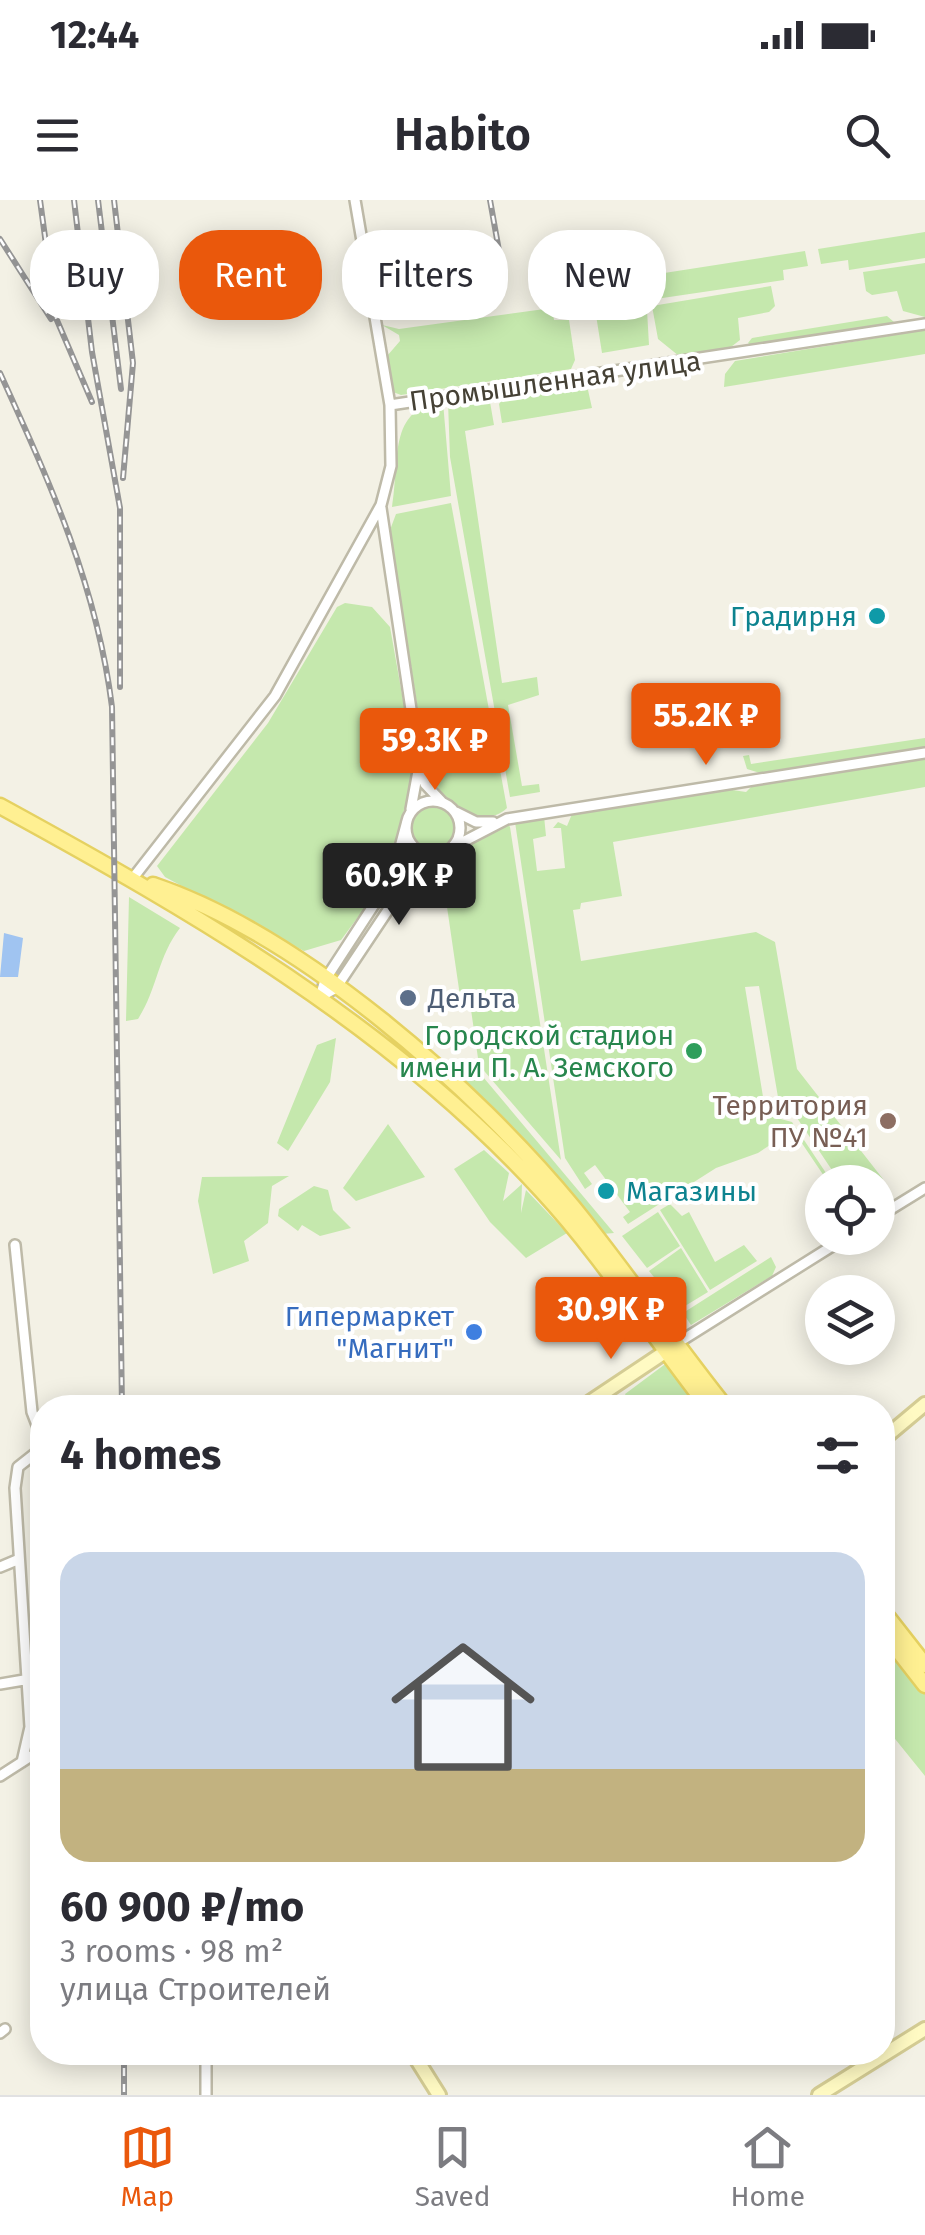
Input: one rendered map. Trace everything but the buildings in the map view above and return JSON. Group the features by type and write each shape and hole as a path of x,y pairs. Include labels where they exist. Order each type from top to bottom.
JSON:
{"main road":[{"path":"0,806 133,878 320,998 432,1088 541,1189 714,1395"},
{"path":"133,878 201,904 331,984 458,1087 550,1180 671,1348 700,1395"},
{"path":"895,1627 925,1665"},
{"path":"895,1647 925,1685"}],"street":[{"name":"Промышленная улица","path":"355,200 390,406 925,324"},
{"path":"133,878 261,718 344,578 380,505 391,466 390,406"},
{"path":"380,505 419,763 425,784 470,820 496,822 925,754"},
{"path":"331,984 387,887 408,818 419,763"},
{"path":"448,806 422,804 408,818 408,839 414,847 433,855 496,822"},
{"path":"320,998 398,896 448,850 460,827 448,806"},
{"path":"895,1207 925,1188"},
{"path":"15,1245 30,1395"},
{"path":"600,1395 818,1255"},
{"path":"895,1429 925,1404"},
{"path":"22,1762 30,1736 17,1560 18,1467 30,1458"},
{"path":"0,1567 17,1560"},
{"path":"0,1684 24,1680"},
{"path":"0,1776 30,1757"},
{"path":"895,2048 925,2029"},
{"path":"206,2065 206,2095"},
{"path":"420,2065 439,2095"},
{"path":"819,2095 867,2065"}],"green space":[{"path":"925,232 925,258 849,270 848,260 821,264 818,249"},
{"path":"805,251 808,266 783,270 784,280 666,297 666,273"},
{"path":"925,263 925,317 903,311 897,291 872,295 866,291 863,272"},
{"path":"771,286 775,306 769,312 738,318 740,340 727,350 679,356 658,339 655,320 666,320 666,304"},
{"path":"528,311 528,320 569,320 575,360 571,369 401,395 393,392 387,356 400,341 399,335 382,325 399,329 465,320 508,320 508,314"},
{"path":"887,316 894,322 752,347 748,343 752,338"},
{"path":"597,320 648,320 649,345 602,353"},
{"path":"925,330 925,354 724,387 725,374 735,361"},
{"path":"582,387 588,390 592,408 502,423 499,404 504,397"},
{"path":"443,402 451,496 392,507 404,426 425,406"},
{"path":"448,402 490,402 494,425 465,431 502,683 537,677 539,695 508,705 522,786 539,784 540,792 510,797 450,457"},
{"path":"451,503 507,808 484,817 450,800 427,769 390,530 396,514"},
{"path":"345,603 372,607 390,627 411,745 411,787 382,885 341,940 304,951 165,877 157,866 268,723 337,607"},
{"path":"925,738 925,747 760,773 747,769 743,756 749,755 751,764"},
{"path":"925,759 925,787 613,842 622,896 581,903 580,909 573,910 581,961 756,932 775,942 797,1069 872,1165 829,1165 793,1112 779,1103 759,986 745,987 766,1115 792,1122 821,1165 817,1165 793,1130 758,1153 716,1168 628,1224 623,1217 630,1212 595,1165 584,1173 592,1184 585,1189 565,1158 515,822 544,816 546,836 533,839 537,871 565,868 561,828 553,828 558,822 567,826 572,814 726,789 746,792 752,786"},
{"path":"433,806 448,813 455,828 448,843 433,850 418,843 411,828 418,813"},
{"path":"508,824 561,1160 479,1065 469,996 460,996 441,866 497,826"},
{"path":"129,897 180,928 138,1019 126,1021"},
{"path":"336,1038 330,1082 288,1151 277,1143 317,1045"},
{"path":"470,1069 478,1071 614,1233 602,1234 466,1084 464,1074"},
{"path":"388,1124 425,1177 356,1201 343,1188"},
{"path":"484,1150 509,1173 503,1201 522,1184 521,1213 526,1190 567,1233 526,1258 490,1222 454,1169"},
{"path":"289,1176 272,1186 268,1223 244,1241 249,1261 213,1274 198,1201 202,1177"},
{"path":"314,1186 328,1190 333,1210 351,1228 320,1236 302,1225 298,1231 278,1216 279,1209"},
{"path":"670,1204 682,1216 689,1212 715,1262 744,1245 757,1261 710,1290 660,1210"},
{"path":"658,1212 680,1246 647,1268 622,1236"},
{"path":"681,1248 708,1292 680,1309 649,1271"},
{"path":"771,1257 776,1267 772,1276 691,1325 683,1313"},
{"path":"668,1362 694,1395 625,1395"},
{"path":"895,1653 925,1691 925,1776 895,1739"}],"water":[{"path":"4,933 23,938 18,977 0,977"}],"railway":[{"path":"40,200 56,318 92,402"},
{"path":"74,200 92,352 120,508 120,687"},
{"path":"98,200 121,389"},
{"path":"114,200 133,363 123,478"},
{"path":"490,200 495,230"},
{"path":"0,239 30,286"},
{"path":"0,373 53,495 83,577 112,707 122,1395"},
{"path":"124,2065 124,2095"}],"place":[{"name":"Градирня","path":"877,616"},
{"name":"Дельта","path":"408,998"},
{"name":"Городской стадион имени П. А. Земского","path":"694,1051"},
{"name":"Территория ПУ №41","path":"888,1121"},
{"name":"Магазины","path":"606,1191"},
{"name":"Гипермаркет \"Магнит\"","path":"474,1332"}]}
